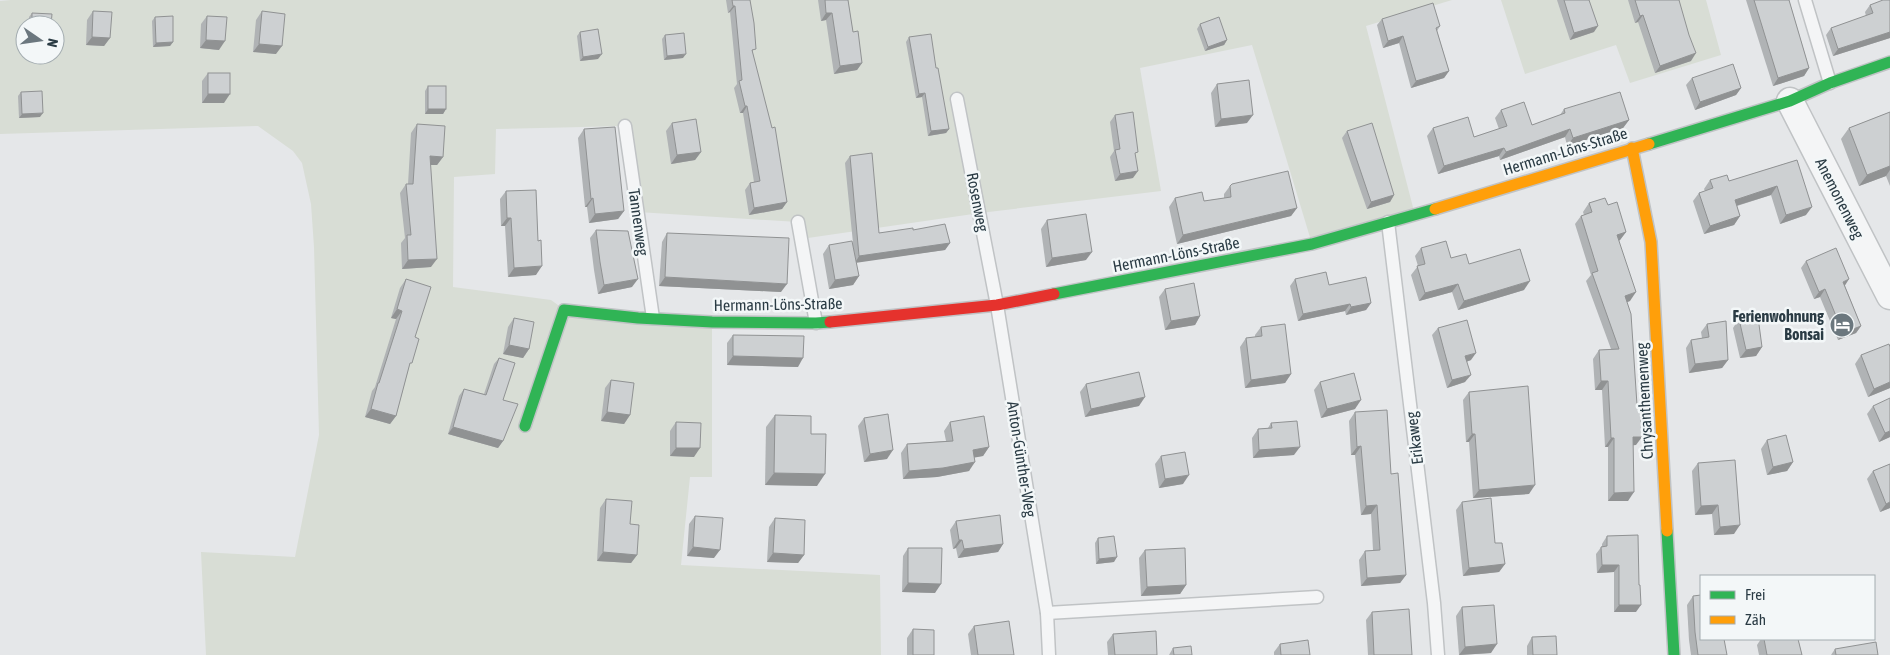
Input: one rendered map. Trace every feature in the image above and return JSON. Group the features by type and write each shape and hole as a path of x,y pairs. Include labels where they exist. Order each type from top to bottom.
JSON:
{"street":[{"name":"Hermann-Löns-Straße","path":"525,426 564,310 712,322 816,323 997,305 1312,244 1790,101 1830,82 1890,62"},
{"name":"Anemonenweg","path":"1790,101 1890,296"},
{"name":"Chrysanthemenweg","path":"1632,148 1651,242 1674,655"}],"lane":[{"path":"1805,0 1830,82"},
{"name":"Rosenweg","path":"957,99 997,305"},
{"name":"Tannenweg","path":"625,126 653,318"},
{"path":"798,222 816,323"},
{"name":"Erikaweg","path":"1388,222 1434,603 1438,655"},
{"name":"Anton-Günther-Weg","path":"997,305 1047,613 1049,655"},
{"path":"1047,613 1317,597"}],"shaded area":[{"path":"1452,0 1366,26 1415,215 1312,244 1252,45 1140,68 1161,191 980,213 801,239 798,222 638,212 625,126 496,129 495,174 454,177 453,287 551,300 565,310 712,322 712,477 690,477 681,565 880,575 881,655 206,655 201,552 295,557 319,435 314,247 311,204 302,163 293,151 258,126 0,134 0,1"},
{"path":"1501,0 1706,0 1721,55 1630,83 1616,45 1525,74"}],"building":[{"path":"732,0 750,0 756,49 752,50 772,128 775,127 787,202 754,208 750,183 760,181 747,106 745,106 739,81 742,80 735,6 733,6"},
{"path":"825,0 848,0 853,32 858,31 862,63 840,66 832,13 826,13"},
{"path":"1564,0 1589,0 1598,26 1574,33"},
{"path":"1635,0 1679,0 1696,53 1660,66 1643,15 1640,16"},
{"path":"1754,0 1789,0 1809,68 1778,78"},
{"path":"1883,0 1890,0 1890,32 1838,49 1831,28 1873,13 1870,5"},
{"path":"1433,3 1440,26 1436,28 1449,71 1416,81 1403,36 1388,41 1382,19"},
{"path":"93,11 112,12 110,38 92,37"},
{"path":"262,11 285,14 282,46 259,44"},
{"path":"32,13 52,14 52,15 32,15"},
{"path":"173,16 173,42 156,43 155,17"},
{"path":"207,16 227,17 225,41 206,40"},
{"path":"1219,17 1227,40 1208,47 1200,24"},
{"path":"598,29 602,54 583,57 580,32"},
{"path":"684,33 686,54 667,56 665,35"},
{"path":"931,34 949,129 931,131 925,93 919,94 909,37"},
{"path":"1733,64 1741,88 1700,102 1692,78"},
{"path":"208,73 230,73 230,94 208,94"},
{"path":"1249,80 1253,115 1221,119 1217,84"},
{"path":"428,86 446,86 446,109 428,109"},
{"path":"42,91 43,113 22,114 21,92"},
{"path":"1620,92 1629,120 1573,138 1570,129 1506,152 1504,148 1444,166 1433,128 1468,117 1474,137 1507,126 1501,110 1524,102 1532,125 1565,113 1564,109"},
{"path":"1133,112 1138,152 1135,153 1138,171 1120,174 1115,150 1120,149 1115,115"},
{"path":"1890,112 1890,166 1867,175 1849,128"},
{"path":"696,119 701,152 677,155 672,123"},
{"path":"1372,123 1394,195 1371,202 1347,131"},
{"path":"417,124 445,126 443,157 430,156 437,259 408,260 407,235 411,235 406,184 413,184"},
{"path":"615,127 624,211 595,214 593,198 591,199 584,129"},
{"path":"872,153 879,233 913,228 913,230 945,224 950,243 859,256 850,156"},
{"path":"1797,160 1812,207 1786,215 1777,186 1735,200 1740,216 1710,226 1699,193 1713,188 1710,180 1727,175 1729,181"},
{"path":"1288,171 1297,208 1183,235 1175,198 1202,192 1204,201 1231,197 1230,186 1232,184"},
{"path":"536,190 538,241 541,240 542,266 514,268 511,218 507,218 506,191"},
{"path":"1605,198 1608,205 1617,202 1626,232 1617,235 1636,292 1625,296 1631,314 1637,405 1640,405 1642,437 1633,437 1634,492 1614,493 1614,438 1611,438 1608,381 1601,381 1599,350 1619,349 1592,273 1598,271 1581,216 1592,212 1589,203"},
{"path":"1086,214 1092,252 1052,258 1047,220"},
{"path":"596,230 628,231 638,279 604,285"},
{"path":"667,233 789,238 787,284 665,277"},
{"path":"852,241 859,276 835,280 829,245"},
{"path":"1446,241 1451,258 1466,254 1469,264 1520,249 1530,281 1464,301 1458,284 1425,293 1417,266 1425,264 1421,248"},
{"path":"1836,248 1849,279 1843,282 1861,326 1843,333 1825,289 1819,292 1806,261"},
{"path":"1326,272 1329,285 1366,277 1371,303 1351,307 1350,304 1303,314 1295,279"},
{"path":"406,279 431,287 415,337 419,339 412,363 410,363 396,416 371,409 402,311 397,309"},
{"path":"1194,283 1200,316 1171,321 1165,289"},
{"path":"1758,317 1762,347 1746,350 1739,319"},
{"path":"514,318 534,322 529,349 509,345"},
{"path":"1467,320 1476,353 1465,356 1471,375 1452,380 1438,328"},
{"path":"1726,321 1728,360 1695,364 1691,340 1709,337 1707,324"},
{"path":"1285,324 1291,374 1251,380 1246,338 1262,336 1261,327"},
{"path":"733,335 804,336 803,358 733,356"},
{"path":"1889,344 1890,382 1874,389 1861,355"},
{"path":"499,358 515,363 503,400 518,404 503,441 453,427 464,389 486,395"},
{"path":"1139,372 1145,397 1091,409 1086,384"},
{"path":"1354,373 1361,400 1327,409 1320,382"},
{"path":"611,380 634,383 630,415 607,412"},
{"path":"1528,386 1535,485 1479,490 1475,434 1472,434 1469,392"},
{"path":"1890,398 1890,431 1885,433 1873,406"},
{"path":"1387,410 1391,474 1398,473 1406,575 1367,578 1365,551 1380,550 1377,505 1366,506 1361,446 1357,447 1355,412"},
{"path":"888,414 893,450 870,454 864,418"},
{"path":"775,415 811,416 811,434 826,434 825,474 774,473"},
{"path":"984,416 989,447 973,450 975,462 943,468 909,471 907,444 953,441 950,422"},
{"path":"1297,421 1300,447 1259,450 1258,429 1272,428 1271,423"},
{"path":"676,422 701,423 700,448 676,448"},
{"path":"1786,435 1793,462 1773,467 1767,440"},
{"path":"1185,452 1189,475 1165,479 1161,456"},
{"path":"1735,460 1740,525 1720,527 1718,505 1701,506 1698,463"},
{"path":"1890,464 1890,502 1886,504 1873,471"},
{"path":"1491,498 1495,543 1502,543 1505,564 1469,568 1462,502"},
{"path":"606,499 632,501 630,524 639,525 637,555 603,552"},
{"path":"1000,515 1003,544 964,549 962,540 959,540 956,521"},
{"path":"695,516 723,518 720,550 693,547"},
{"path":"775,518 805,520 804,555 773,553"},
{"path":"1638,535 1641,605 1619,605 1619,565 1602,565 1601,547 1607,546 1607,536"},
{"path":"1114,536 1117,557 1099,559 1098,538"},
{"path":"908,548 942,548 941,584 908,583"},
{"path":"1185,548 1186,585 1147,587 1145,550"},
{"path":"1700,595 1700,640 1724,640 1727,655 1698,655 1693,596"},
{"path":"1494,605 1497,644 1465,647 1462,607"},
{"path":"1409,609 1412,655 1374,655 1372,612"},
{"path":"1009,621 1014,655 978,655 974,626"},
{"path":"913,629 934,630 934,655 913,655"},
{"path":"1156,631 1157,655 1115,655 1113,634"},
{"path":"1556,636 1557,655 1533,655 1532,637"},
{"path":"1308,640 1310,655 1281,655 1280,644"},
{"path":"1764,640 1798,640 1802,655 1767,655"},
{"path":"1876,642 1878,655 1836,655 1835,649"},
{"path":"1191,646 1192,655 1174,655 1173,648"}],"traffic: fast":[{"path":"1649,144 1790,101 1830,83 1890,62"},
{"path":"1054,294 1312,244 1435,209"},
{"path":"525,426 564,310 638,318 712,322 830,322"},
{"path":"1667,531 1674,655"}],"traffic: slow":[{"path":"1435,209 1649,144"},
{"path":"1632,148 1651,242 1667,531"}],"traffic: jam":[{"path":"830,322 997,305 1054,294"}],"place":[{"name":"Ferienwohnung Bonsai","path":"1842,325"}]}
